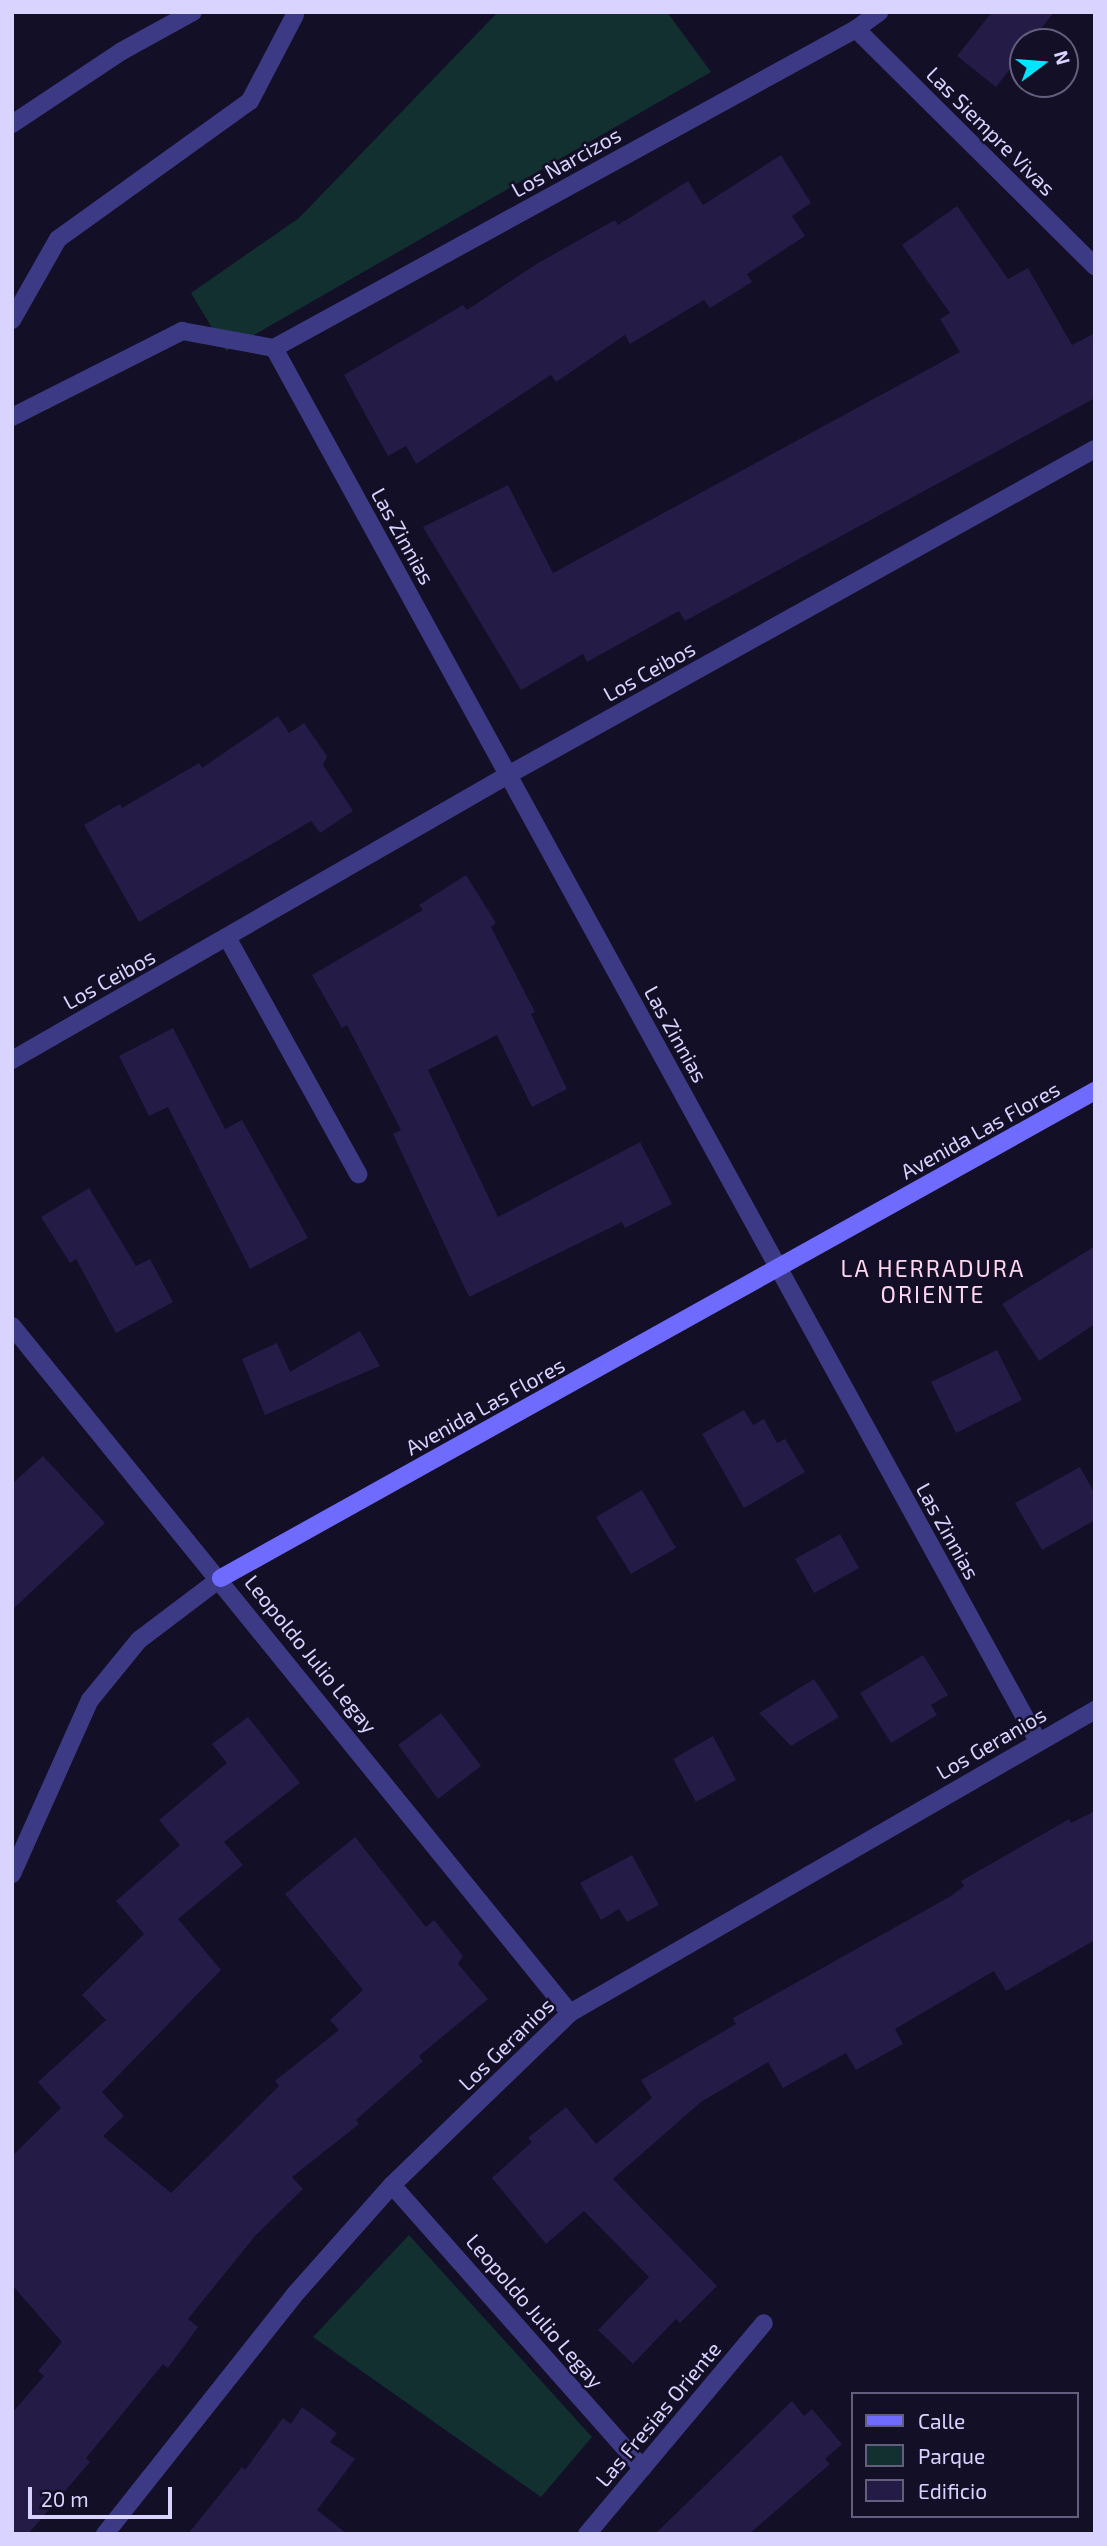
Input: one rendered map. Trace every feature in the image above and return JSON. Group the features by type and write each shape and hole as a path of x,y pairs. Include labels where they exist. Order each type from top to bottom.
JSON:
{"street":[{"path":"12,124 122,51 193,12"},
{"name":"Los Narcizos","path":"274,348 856,29 879,12"},
{"path":"12,320 58,239 250,101 295,13"},
{"name":"Las Siempre Vivas","path":"856,29 1095,266"},
{"path":"12,417 182,331 274,348"},
{"name":"Las Zinnias","path":"274,348 1038,1741"},
{"name":"Los Ceibos","path":"12,1060 229,939 508,775 1095,449"},
{"path":"229,939 358,1174"},
{"name":"Avenida Las Flores","path":"12,1874 90,1700 139,1640 221,1578 1095,1091"},
{"name":"Leopoldo Julio Legay","path":"12,1326 221,1578 570,2013"},
{"name":"Los Geranios","path":"105,2534 297,2292 392,2185 570,2013 1095,1710"},
{"name":"Leopoldo Julio Legay","path":"392,2185 642,2468"},
{"name":"Las Fresias Oriente","path":"587,2534 764,2323"}],"green space":[{"path":"498,12 667,12 711,72 226,351 191,293 299,218"},
{"path":"409,2235 592,2437 541,2497 313,2337"}],"building":[{"path":"992,12 1054,12 1042,28 1009,28 1009,70 996,87 957,56"},
{"path":"781,155 811,203 792,216 805,236 747,274 752,282 710,308 704,300 630,344 625,335 556,382 551,375 416,464 406,446 388,456 344,375 463,305 467,310 538,263 615,220 618,225 688,181 703,205"},
{"path":"957,206 1008,279 1028,268 1072,345 1095,333 1095,398 685,621 679,611 587,662 583,654 521,690 423,527 508,485 553,573 960,352 940,319 950,313 902,245"},
{"path":"278,716 289,733 304,723 327,756 323,765 353,811 320,833 311,821 139,922 84,825 120,804 122,808 199,763 202,768"},
{"path":"466,875 496,923 491,927 535,1012 531,1014 567,1089 532,1107 497,1035 428,1070 498,1217 640,1142 672,1204 625,1228 622,1222 469,1297 393,1134 401,1130 347,1025 342,1028 312,975 423,910 419,905"},
{"path":"173,1028 225,1129 242,1120 308,1238 250,1269 168,1107 149,1116 119,1056"},
{"path":"89,1188 136,1266 150,1259 173,1302 116,1333 76,1259 70,1263 41,1217"},
{"path":"1095,1246 1095,1324 1039,1361 1002,1304"},
{"path":"360,1331 380,1366 265,1415 242,1359 277,1343 290,1372"},
{"path":"997,1350 1022,1400 956,1433 931,1382"},
{"path":"744,1410 753,1425 764,1419 777,1443 785,1439 805,1472 744,1508 702,1434"},
{"path":"43,1456 105,1523 12,1610 12,1484"},
{"path":"1080,1467 1095,1494 1095,1520 1042,1550 1015,1503"},
{"path":"642,1490 676,1548 631,1574 596,1517"},
{"path":"840,1534 859,1568 814,1593 795,1559"},
{"path":"923,1655 948,1695 931,1705 937,1715 891,1743 860,1693"},
{"path":"814,1679 839,1717 791,1746 759,1713"},
{"path":"441,1713 481,1766 438,1799 398,1745"},
{"path":"248,1717 300,1783 224,1842 243,1865 178,1919 221,1970 102,2092 124,2116 103,2136 171,2193 279,2086 275,2081 339,2030 330,2020 363,1990 285,1894 355,1837 426,1927 434,1920 463,1956 458,1964 488,1999 419,2056 423,2061 356,2120 359,2124 292,2177 303,2189 255,2236 188,2319 198,2327 168,2368 163,2364 86,2458 90,2462 28,2534 12,2534 12,2413 44,2376 38,2371 62,2342 12,2285 12,2156 61,2108 38,2082 106,2020 82,1995 144,1934 116,1901 180,1845 159,1820 227,1763 212,1744"},
{"path":"713,1736 736,1780 696,1802 673,1759"},
{"path":"1095,1811 1095,1940 1006,1991 994,1971 895,2029 903,2044 856,2070 846,2053 783,2088 768,2062 701,2102 613,2179 717,2286 680,2323 676,2319 633,2364 598,2330 649,2277 584,2211 546,2244 492,2178 532,2142 528,2138 566,2107 596,2144 652,2098 641,2080 736,2024 733,2018 951,1896 964,1886 961,1881 1069,1819 1071,1823"},
{"path":"632,1855 659,1905 627,1922 619,1909 601,1920 580,1883"},
{"path":"792,2401 804,2416 812,2409 842,2444 825,2459 830,2464 749,2534 655,2534"},
{"path":"302,2407 337,2433 330,2442 355,2459 317,2510 347,2534 188,2534 242,2467 245,2470 283,2418 291,2424"}],"district":[{"name":"LA HERRADURA ORIENTE","path":"933,1281"}]}
